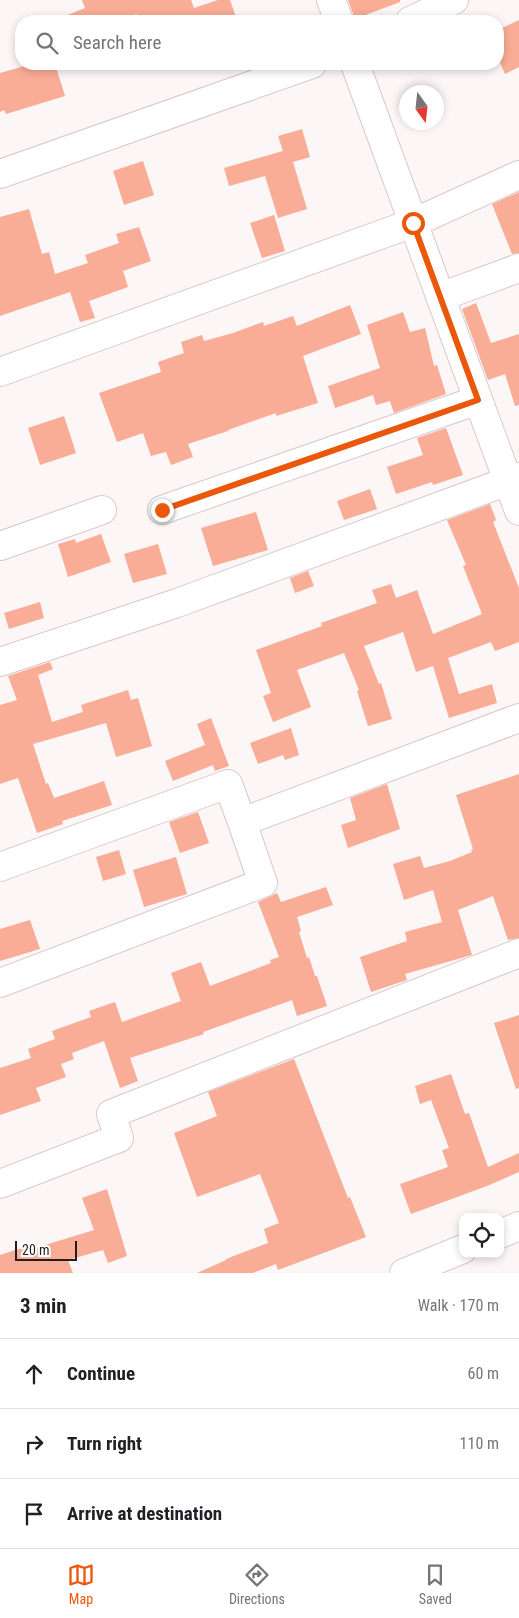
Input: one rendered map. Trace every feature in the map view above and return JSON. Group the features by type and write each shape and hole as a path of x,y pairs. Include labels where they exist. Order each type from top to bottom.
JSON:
{"street":[{"path":"331,0 337,15"},
{"path":"423,15 454,0"},
{"path":"0,174 295,70"},
{"path":"356,70 478,400 514,479 519,511"},
{"path":"0,372 413,223 519,175"},
{"path":"440,297 519,268"},
{"path":"162,510 478,400"},
{"path":"0,662 177,603 514,479"},
{"path":"0,546 102,510"},
{"path":"242,822 519,718"},
{"path":"0,866 228,784 263,883 0,983"},
{"path":"0,1184 119,1138 111,1114 519,953"},
{"path":"504,1232 519,1226"},
{"path":"404,1273 459,1251"}],"building":[{"path":"82,0 191,0 194,8 218,0 230,0 235,15 68,15 85,8"},
{"path":"348,0 400,0 400,2 366,15 354,15"},
{"path":"519,20 519,67 505,74 503,70 504,27"},
{"path":"15,69 57,70 65,96 6,114 4,110 0,112 0,73"},
{"path":"302,129 310,157 293,162 307,209 278,218 265,176 229,186 224,168 283,151 278,136"},
{"path":"143,161 154,195 124,205 113,171"},
{"path":"519,192 519,253 512,254 492,204"},
{"path":"29,209 42,254 49,252 55,274 88,263 85,255 119,243 116,234 139,227 151,261 123,271 128,287 89,301 95,318 80,322 70,292 0,316 0,217"},
{"path":"274,215 285,251 262,258 250,223"},
{"path":"476,303 491,343 519,334 519,405 515,406 505,374 488,380 462,309"},
{"path":"350,305 361,334 303,356 318,403 276,416 276,413 188,444 193,457 171,465 166,452 151,456 143,433 117,442 99,393 161,372 158,362 184,353 181,342 202,335 204,341 263,322 264,326 293,316 297,326"},
{"path":"403,312 410,332 425,328 434,366 437,365 446,394 394,413 390,401 376,405 373,395 335,408 328,386 380,368 367,325"},
{"path":"64,416 76,453 40,465 28,428"},
{"path":"446,428 463,475 433,485 432,482 396,494 387,467 423,455 417,438"},
{"path":"370,489 377,509 344,520 337,501"},
{"path":"490,504 496,520 493,522 519,588 519,642 495,651 491,642 448,658 459,694 492,684 497,703 449,718 433,666 416,672 403,632 364,646 379,684 381,683 392,719 368,726 357,691 359,690 344,653 297,670 311,707 273,722 263,696 271,693 256,650 322,626 321,623 377,603 372,590 391,584 396,598 417,590 433,634 482,614 463,566 466,565 447,520"},
{"path":"256,512 268,550 213,566 201,528"},
{"path":"101,534 111,562 68,577 58,544 75,539 76,543"},
{"path":"158,544 167,574 133,583 124,554"},
{"path":"308,571 314,586 295,593 290,578"},
{"path":"40,602 44,618 9,629 4,613"},
{"path":"50,662 53,669 38,675 52,722 83,712 81,705 128,690 131,700 138,698 152,746 116,757 106,723 33,744 46,784 48,783 54,798 104,781 112,805 62,821 63,824 37,833 18,778 0,784 0,705 17,700 8,676"},
{"path":"211,718 229,766 215,771 213,765 173,781 165,761 205,745 197,724"},
{"path":"291,728 299,755 285,760 283,755 258,764 250,743"},
{"path":"519,774 519,938 508,940 493,896 458,910 472,955 405,974 407,980 371,992 360,957 407,941 405,932 442,922 433,890 404,900 393,864 420,856 424,868 450,861 472,852 471,850 473,849 456,795"},
{"path":"387,784 400,829 348,848 341,825 356,820 350,798"},
{"path":"198,812 209,843 180,853 169,822"},
{"path":"119,850 126,874 103,881 96,857"},
{"path":"176,857 187,894 144,907 133,870"},
{"path":"326,887 333,905 297,917 301,931 299,932 307,958 309,957 315,976 317,976 327,1006 297,1016 292,1000 203,1032 204,1034 130,1058 138,1081 120,1088 104,1041 72,1053 74,1059 61,1064 66,1077 36,1088 41,1101 0,1115 0,1068 31,1058 28,1049 55,1039 52,1031 91,1017 89,1011 115,1002 122,1022 181,1001 171,973 201,962 210,986 271,963 270,960 279,957 258,902 277,893 281,902"},
{"path":"30,920 40,949 0,961 0,929"},
{"path":"519,1015 519,1088 516,1089 494,1023"},
{"path":"294,1059 348,1198 350,1197 366,1237 278,1270 276,1264 253,1273 197,1273 226,1259 268,1243 264,1229 279,1223 260,1174 197,1197 174,1133 217,1116 208,1092"},
{"path":"451,1074 465,1114 469,1113 488,1167 519,1153 519,1172 411,1214 400,1184 448,1167 442,1150 449,1148 431,1100 420,1104 415,1086"},
{"path":"107,1189 127,1256 108,1263 103,1250 68,1260 73,1273 0,1273 0,1255 28,1246 29,1250 94,1230 82,1198"}],"route":[{"path":"162,510 478,400 413,223"}]}
